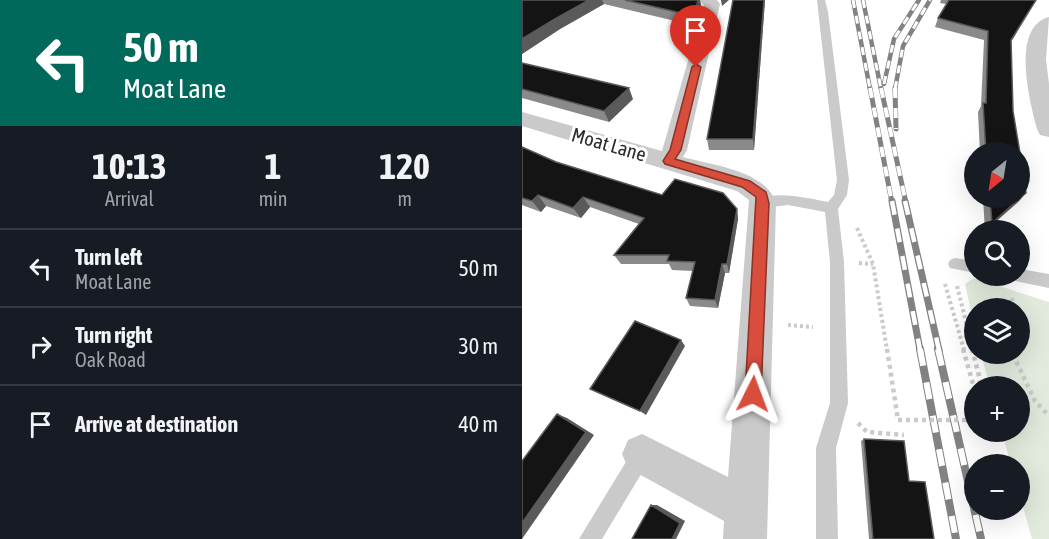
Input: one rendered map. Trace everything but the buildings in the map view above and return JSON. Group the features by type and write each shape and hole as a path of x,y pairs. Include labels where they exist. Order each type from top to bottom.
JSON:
{"street":[{"path":"669,161 675,150 712,4 707,0"},
{"path":"1049,23 1036,52 1034,71 1049,129"},
{"name":"Moat Lane","path":"522,119 746,184 761,195 763,203"},
{"path":"746,525 763,203"},
{"path":"642,453 746,525"}],"lane":[{"path":"821,0 843,180 839,201 831,208"},
{"path":"763,203 788,200 831,208"},
{"path":"827,539 826,448 839,403 837,262 831,208"},
{"path":"956,264 964,265"},
{"path":"1030,278 1049,281"},
{"path":"590,539 642,453"}],"path":[{"path":"873,264 898,420 964,420"},
{"path":"956,264 953,270 979,376"},
{"path":"943,277 971,376"},
{"path":"802,326 814,327"},
{"path":"1017,364 1035,401 1049,416"},
{"path":"839,403 867,432 904,435"}],"shaded area":[{"path":"965,286 999,286 1049,302 1049,539 1032,539 1027,520 1030,520 1030,454 1008,454 1005,442 1030,442 1030,376 987,376 984,364 1030,364 1030,298 968,298"}],"railway":[{"path":"853,0 870,89"},
{"path":"863,0 881,89"},
{"path":"884,84 894,39 919,0"},
{"path":"895,89 903,46 930,0"},
{"path":"870,88 892,203"},
{"path":"881,88 906,203"},
{"path":"895,89 896,129"},
{"path":"892,201 920,350"},
{"path":"905,201 939,350"},
{"path":"920,349 956,539"},
{"path":"938,349 981,539"}],"route":[{"path":"696,67 675,150 669,161 746,184 761,195 763,203 753,394"}]}
